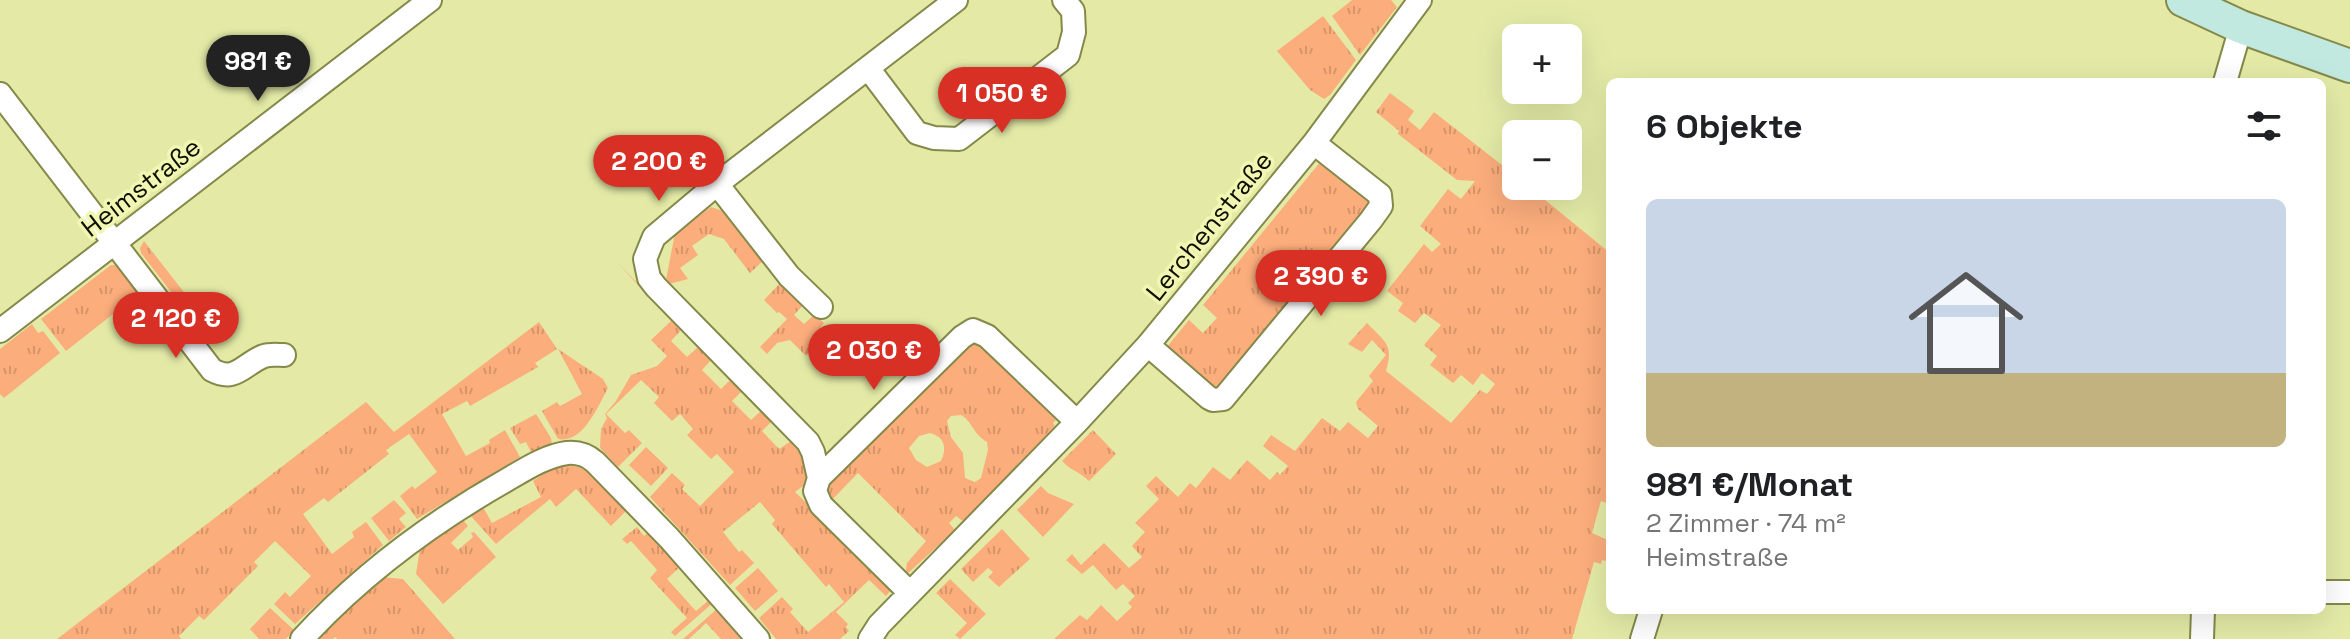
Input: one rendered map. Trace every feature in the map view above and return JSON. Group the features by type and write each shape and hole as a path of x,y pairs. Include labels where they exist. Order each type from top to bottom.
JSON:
{"main road":[{"path":"2183,0 2241,27 2350,66"}],"street":[{"name":"Heimstraße","path":"0,331 430,0"},
{"path":"819,478 808,442 649,278 645,259 654,237 717,184 956,0"},
{"path":"868,68 917,133 934,138 959,139 1068,55 1074,32 1073,11 1064,0"},
{"name":"Lerchenstraße","path":"873,638 879,625 1148,345 1314,143 1420,0"},
{"path":"2226,78 2241,27"},
{"path":"0,94 212,370 222,375 234,374 265,356 284,355"},
{"path":"1148,345 1209,398 1223,399 1380,210 1382,200 1377,192 1314,143"},
{"path":"717,184 789,276 821,307"},
{"path":"910,593 817,500 815,491 819,478 962,337 973,330 987,336 1077,422"},
{"path":"302,639 358,585 408,544 531,466 569,453 584,455 595,462 669,538 758,639"},
{"path":"2326,592 2350,592"},
{"path":"1642,639 1650,614"},
{"path":"2202,639 2203,614"}],"green space":[{"path":"1352,0 1391,0 1397,7 1360,55 1332,16"},
{"path":"1323,16 1356,60 1324,99 1310,90 1277,51"},
{"path":"1390,93 1414,111 1408,120 1420,130 1434,112 1502,165 1502,200 1545,200 1606,250 1606,503 1601,501 1592,533 1606,539 1606,561 1602,560 1601,564 1594,562 1572,639 1054,639 1080,615 1087,620 1101,605 1117,621 1132,607 1128,603 1135,596 1123,584 1116,590 1093,565 1082,574 1066,560 1072,554 1081,565 1104,543 1129,568 1142,557 1132,546 1145,532 1135,523 1159,499 1146,486 1156,476 1178,497 1190,483 1196,488 1213,467 1230,480 1247,460 1270,480 1288,466 1263,446 1271,435 1295,451 1322,418 1340,431 1348,422 1368,438 1378,426 1358,409 1356,402 1373,381 1369,376 1386,355 1372,340 1362,352 1348,344 1367,323 1388,349 1386,371 1451,423 1480,390 1487,394 1495,384 1482,373 1473,385 1461,375 1453,383 1430,365 1437,356 1424,345 1441,325 1424,313 1415,323 1398,311 1403,303 1387,291 1424,244 1432,252 1441,244 1420,226 1448,189 1461,199 1475,181 1457,180 1398,134 1399,131 1376,112"},
{"path":"1321,161 1370,198 1368,218 1361,213 1216,391 1166,348 1189,320 1203,333 1217,318 1203,305"},
{"path":"711,207 723,211 763,261 750,273 724,239 709,234 692,246 698,255 680,268 688,279 665,285 675,233"},
{"path":"144,241 190,300 182,306 141,253"},
{"path":"615,260 682,329 671,341 687,357 698,347 712,359 702,370 721,389 732,378 743,390 732,401 751,420 763,409 773,420 762,431 779,449 794,439 799,445 807,483 795,492 889,583 891,590 886,596 869,580 836,612 848,624 846,627 849,631 840,639 776,639 759,618 782,597 793,609 790,612 808,632 844,602 829,584 826,587 772,524 775,520 760,502 723,532 739,552 742,550 754,563 730,585 650,497 672,473 685,485 682,489 700,506 734,472 717,454 711,459 687,435 693,429 680,414 672,421 654,403 659,397 641,380 606,414 625,433 629,430 642,443 618,467 600,448 601,429 607,418 605,414 631,375 657,366 667,356 651,340 671,321"},
{"path":"111,265 118,265 140,293 66,351 41,319"},
{"path":"782,281 804,304 794,315 804,324 815,314 824,323 817,332 823,338 806,356 790,340 777,343 767,354 760,347 787,319 764,300"},
{"path":"539,322 557,349 535,363 538,367 470,406 467,401 442,414 466,456 490,443 489,440 505,430 520,457 417,519 400,496 437,472 409,434 386,450 389,454 328,502 324,498 303,514 332,554 354,537 352,532 366,522 383,545 295,624 274,604 285,592 290,597 311,576 275,541 254,562 258,566 204,620 199,616 179,636 181,639 57,639 366,402 394,432"},
{"path":"32,324 38,333 43,331 60,353 4,398 0,394 0,349"},
{"path":"976,342 1056,420 1053,423 1055,426 964,522 956,516 949,523 955,530 905,576 907,563 926,541 858,473 830,502 827,488 968,344","holes":["961,415 987,442 981,478 975,482 965,478 963,453 951,437 947,421 951,416","930,433 942,440 944,452 941,461 927,467 916,460 909,448 919,436"]},
{"path":"558,349 603,379 608,388 589,422 575,436 567,439 558,439 542,411 557,402 560,406 582,394"},
{"path":"536,414 552,445 531,452 526,442 520,444 510,428"},
{"path":"1093,430 1116,454 1089,481 1062,461"},
{"path":"646,447 668,468 651,486 629,465"},
{"path":"568,464 593,476 627,510 611,526 576,489 556,507 550,499 496,544 470,515 483,507 492,523 541,497 533,481 551,469"},
{"path":"1041,486 1048,493 1074,504 1043,537 1017,510"},
{"path":"394,500 406,513 399,519 406,527 389,541 371,518"},
{"path":"463,520 468,526 451,543 458,550 473,537 471,533 474,532 496,557 443,604 416,574 420,548"},
{"path":"637,527 644,536 649,531 681,566 667,579 696,611 710,599 714,602 675,636 671,632 687,618 650,578 657,570 631,541 627,544 622,539"},
{"path":"1002,529 1030,559 999,587 988,577 993,572 988,568 973,582 961,569"},
{"path":"758,568 778,591 755,611 735,588"},
{"path":"381,577 403,579 455,639 318,639"},
{"path":"950,579 986,614 960,639 955,635 967,623 936,593"},
{"path":"270,608 294,630 286,639 259,639 250,629"},
{"path":"718,608 744,639 721,639 706,623 689,639 683,639"}]}
